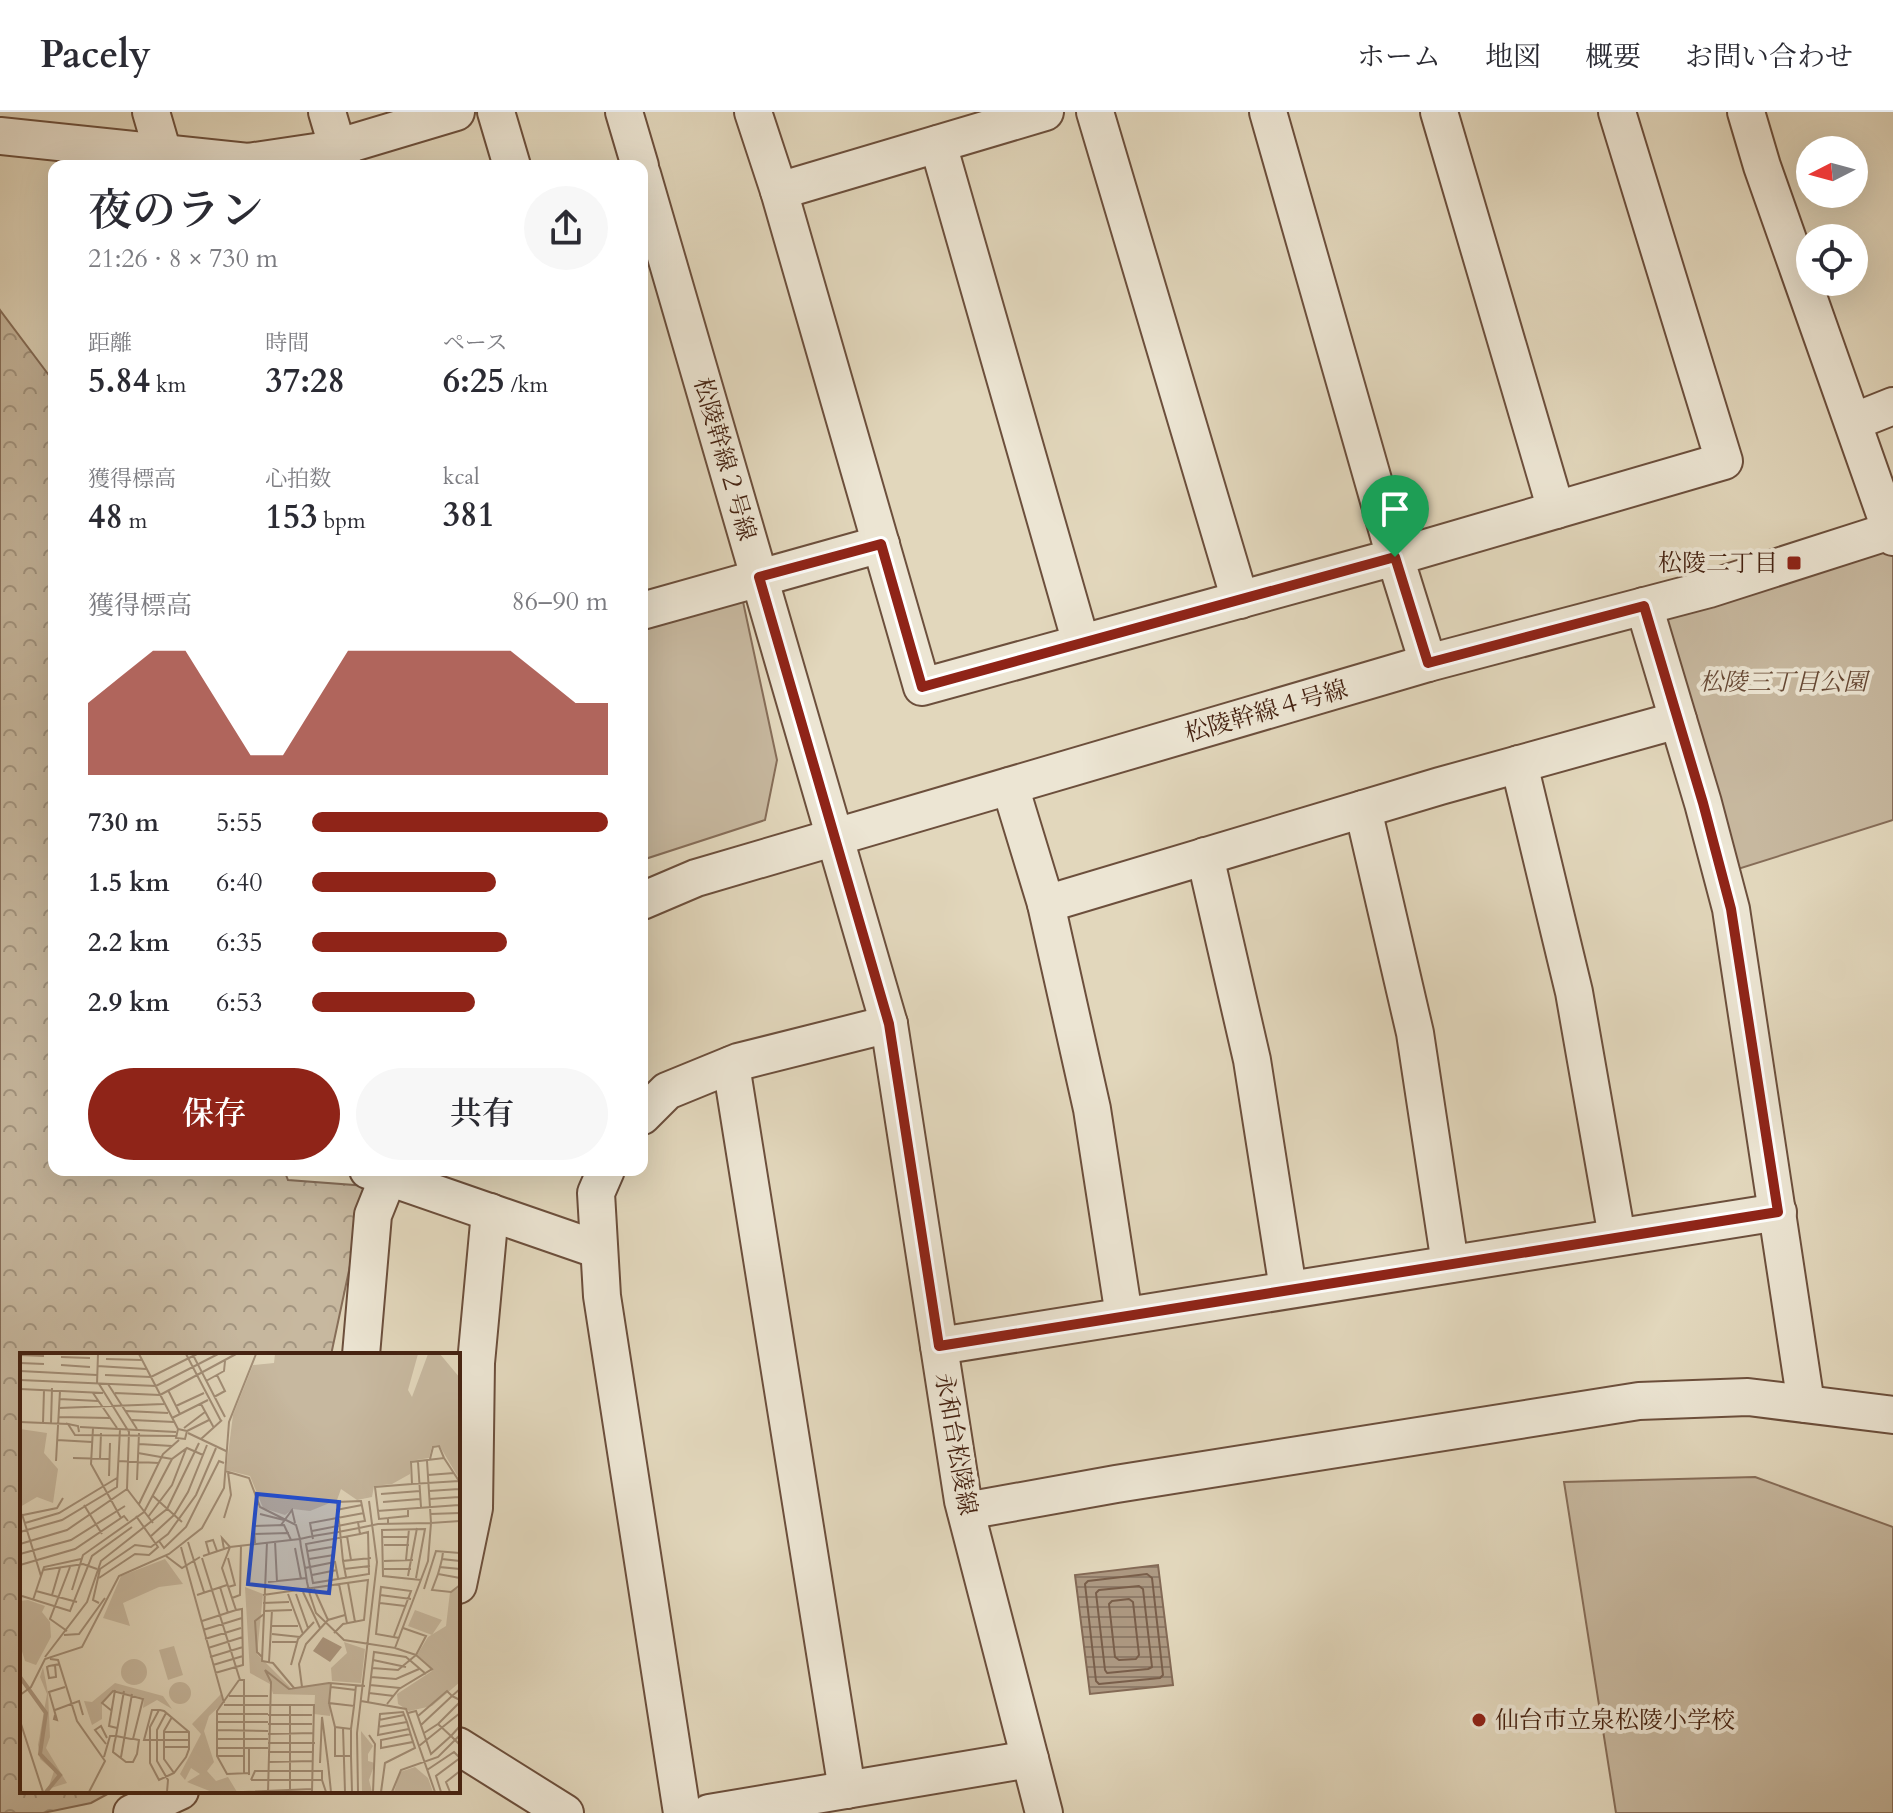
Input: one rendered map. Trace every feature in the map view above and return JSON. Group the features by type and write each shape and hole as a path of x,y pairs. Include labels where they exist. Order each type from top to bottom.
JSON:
{"street":[{"path":"151,112 163,153"},
{"path":"327,112 340,157"},
{"path":"285,160 340,157 456,112"},
{"path":"496,112 510,160"},
{"path":"624,112 638,160"},
{"path":"753,112 779,191 922,687 1395,557 1724,461 1617,112"},
{"path":"779,191 1045,112"},
{"path":"1095,112 1240,600"},
{"path":"1268,112 1428,663"},
{"path":"1439,112 1556,510"},
{"path":"1746,112 1762,166 1892,532"},
{"path":"0,136 229,160"},
{"path":"938,144 1081,643"},
{"name":"松陵幹線２号線","path":"648,195 835,837"},
{"path":"1853,422 1893,406"},
{"name":"松陵幹線４号線","path":"648,898 696,878 835,837 1428,663 1709,589 1892,532"},
{"path":"648,607 881,544"},
{"path":"1644,606 1731,909 1806,1404"},
{"path":"1046,904 1363,809 1678,720"},
{"path":"1519,764 1574,992 1617,1237"},
{"path":"1010,786 1046,904 1092,1109 1124,1316"},
{"path":"1363,809 1415,1033 1450,1264"},
{"name":"永和台松陵線","path":"835,837 889,1024 966,1511 1044,1813"},
{"path":"1205,856 1252,1060 1288,1289"},
{"path":"648,1110 667,1091 731,1065 889,1024"},
{"path":"731,1065 847,1790"},
{"path":"361,1353 373,1215 382,1176"},
{"path":"394,1176 599,1250"},
{"path":"603,1176 596,1193 602,1296 682,1813"},
{"path":"460,1575 474,1508 476,1363 490,1212"},
{"path":"939,1346 1778,1212"},
{"path":"966,1511 1116,1484 1639,1401 1748,1397 1893,1415"},
{"path":"460,1747 565,1813"},
{"path":"709,1813 1030,1759"},
{"path":"132,1813 176,1793"}],"green space":[{"path":"0,310 48,374 48,1176 286,1176 288,1180 367,1186 331,1353 20,1353 20,1793 109,1793 91,1803 43,1813 0,1813"},
{"name":"松陵三丁目公園","path":"1893,537 1893,820 1722,874 1644,606"},
{"path":"739,583 777,760 765,820 648,858 648,609"},
{"path":"1755,1477 1893,1527 1893,1813 1616,1813 1564,1482"}],"water":[{"path":"1158,1565 1173,1685 1090,1694 1075,1575"}],"place":[{"name":"松陵二丁目","path":"1794,563"},
{"name":"仙台市立泉松陵小学校","path":"1479,1720"}],"route":[{"path":"881,544 922,687 1395,557 1428,663 1644,606 1731,909 1778,1212 939,1346 889,1024 759,577 881,544"}]}
